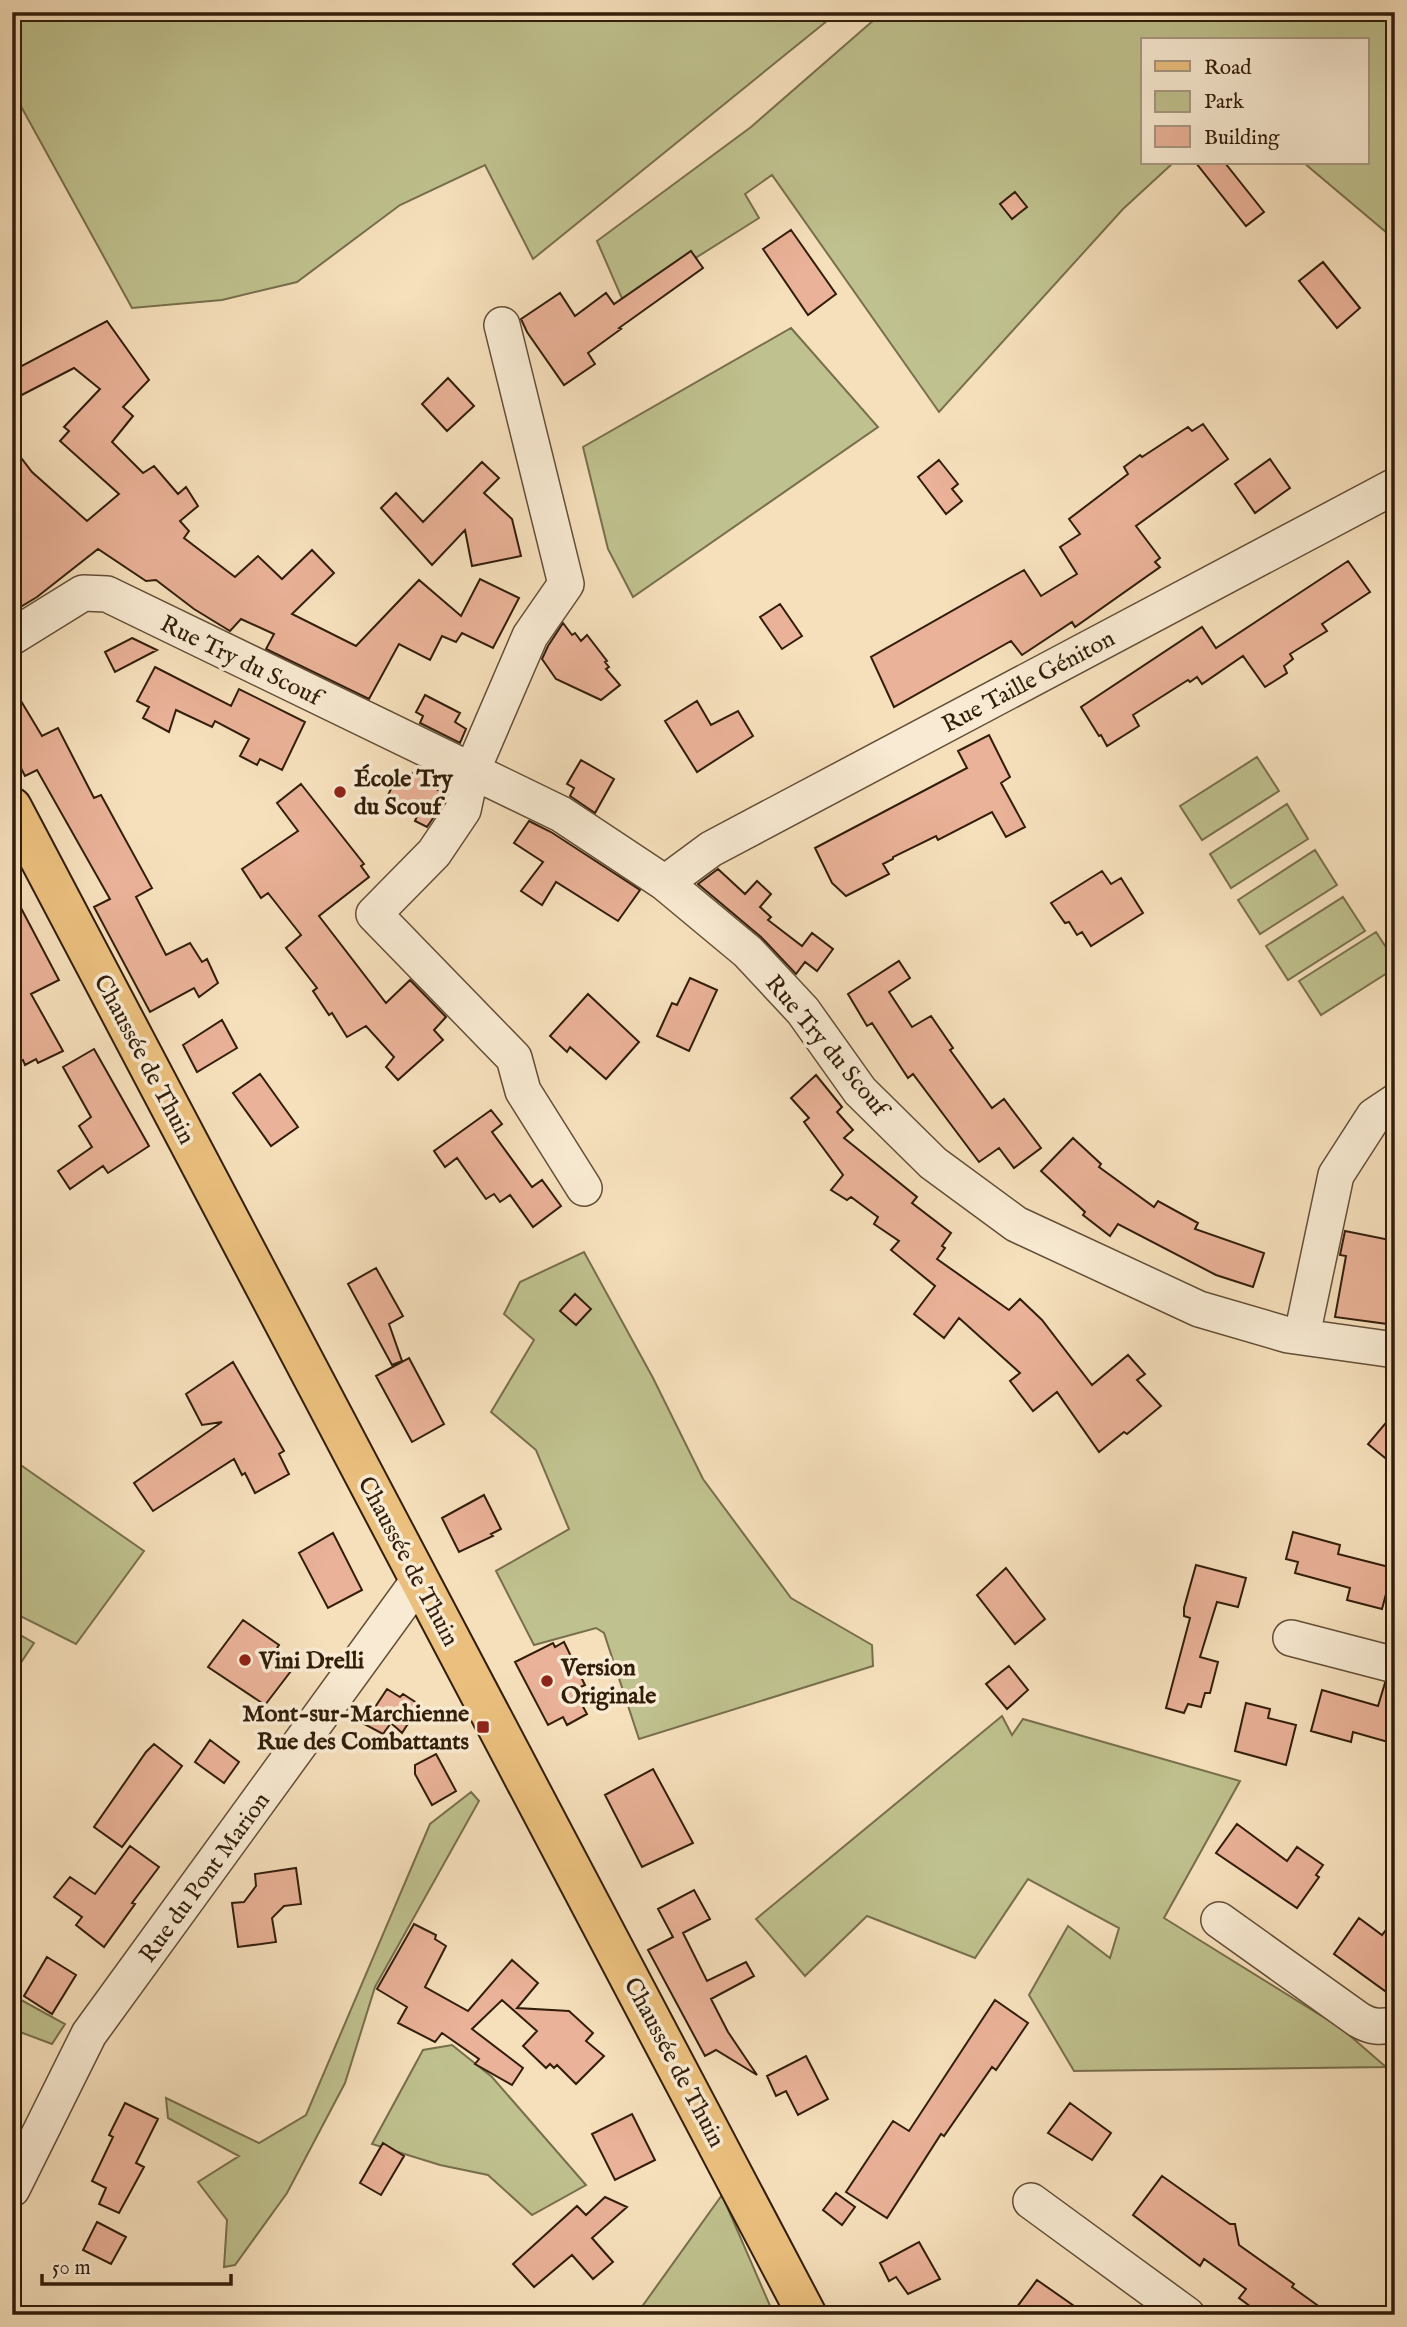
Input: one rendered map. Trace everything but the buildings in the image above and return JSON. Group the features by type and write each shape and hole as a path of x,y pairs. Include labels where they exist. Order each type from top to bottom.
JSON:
{"main road":[{"name":"Chaussée de Thuin","path":"12,807 807,2315"}],"street":[{"path":"502,325 566,583 530,636 471,773 463,810 434,853 374,914 514,1058 523,1091 584,1188"},
{"name":"Rue Taille Géniton","path":"665,883 711,849 1395,486"},
{"name":"Rue Try du Scouf","path":"12,637 83,593 107,594 471,773 561,814 665,883 748,952 803,1011 860,1091 933,1163 1016,1224 1199,1309 1288,1335 1395,1350"},
{"path":"1302,1335 1336,1175 1374,1116 1395,1102"},
{"name":"Rue du Pont Marion","path":"12,2189 89,2034 419,1580"},
{"path":"1291,1638 1395,1664"},
{"path":"1219,1920 1359,2020 1370,2026 1384,2027 1395,2024"},
{"path":"1031,2201 1187,2315"}],"green space":[{"path":"12,12 838,12 533,259 485,165 400,205 297,282 222,300 132,308 12,90"},
{"path":"883,12 1395,12 1395,237 1305,164 1368,164 1368,38 1141,38 1141,164 1172,164 1123,209 939,412 772,175 745,194 759,218 624,303 597,241 751,127"},
{"path":"791,328 878,427 633,597 608,549 583,447"},
{"path":"1257,757 1279,791 1202,840 1180,806"},
{"path":"1287,804 1308,839 1231,888 1210,854"},
{"path":"1315,850 1337,885 1260,934 1238,900"},
{"path":"1343,897 1365,931 1288,980 1266,946"},
{"path":"1376,932 1395,961 1395,968 1321,1015 1299,981"},
{"path":"584,1252 653,1378 703,1479 791,1598 872,1645 873,1666 639,1739 604,1633 596,1628 534,1645 496,1571 569,1529 536,1450 491,1412 534,1340 504,1314 520,1282"},
{"path":"12,1459 144,1551 76,1644 12,1612"},
{"path":"12,1630 34,1643 12,1676"},
{"path":"1002,1716 1012,1735 1023,1719 1240,1781 1164,1918 1341,2028 1386,2067 1074,2071 1029,1995 1068,1926 1110,1958 1119,1928 1028,1879 975,1958 867,1916 805,1976 756,1919"},
{"path":"471,1792 479,1801 375,1987 345,2083 287,2193 235,2265 224,2267 227,2220 198,2182 239,2156 168,2118 166,2098 259,2143 306,2115 430,1824"},
{"path":"12,1995 65,2024 52,2044 12,2029"},
{"path":"452,2045 492,2077 586,2185 532,2215 488,2175 440,2165 372,2144 423,2050"},
{"path":"722,2195 774,2315 636,2315"}],"place":[{"name":"École Try du Scouf","path":"340,792"},
{"name":"Vini Drelli","path":"245,1660"},
{"name":"Version Originale","path":"547,1681"},
{"name":"Mont-sur-Marchienne Rue des Combattants","path":"483,1727"}]}
